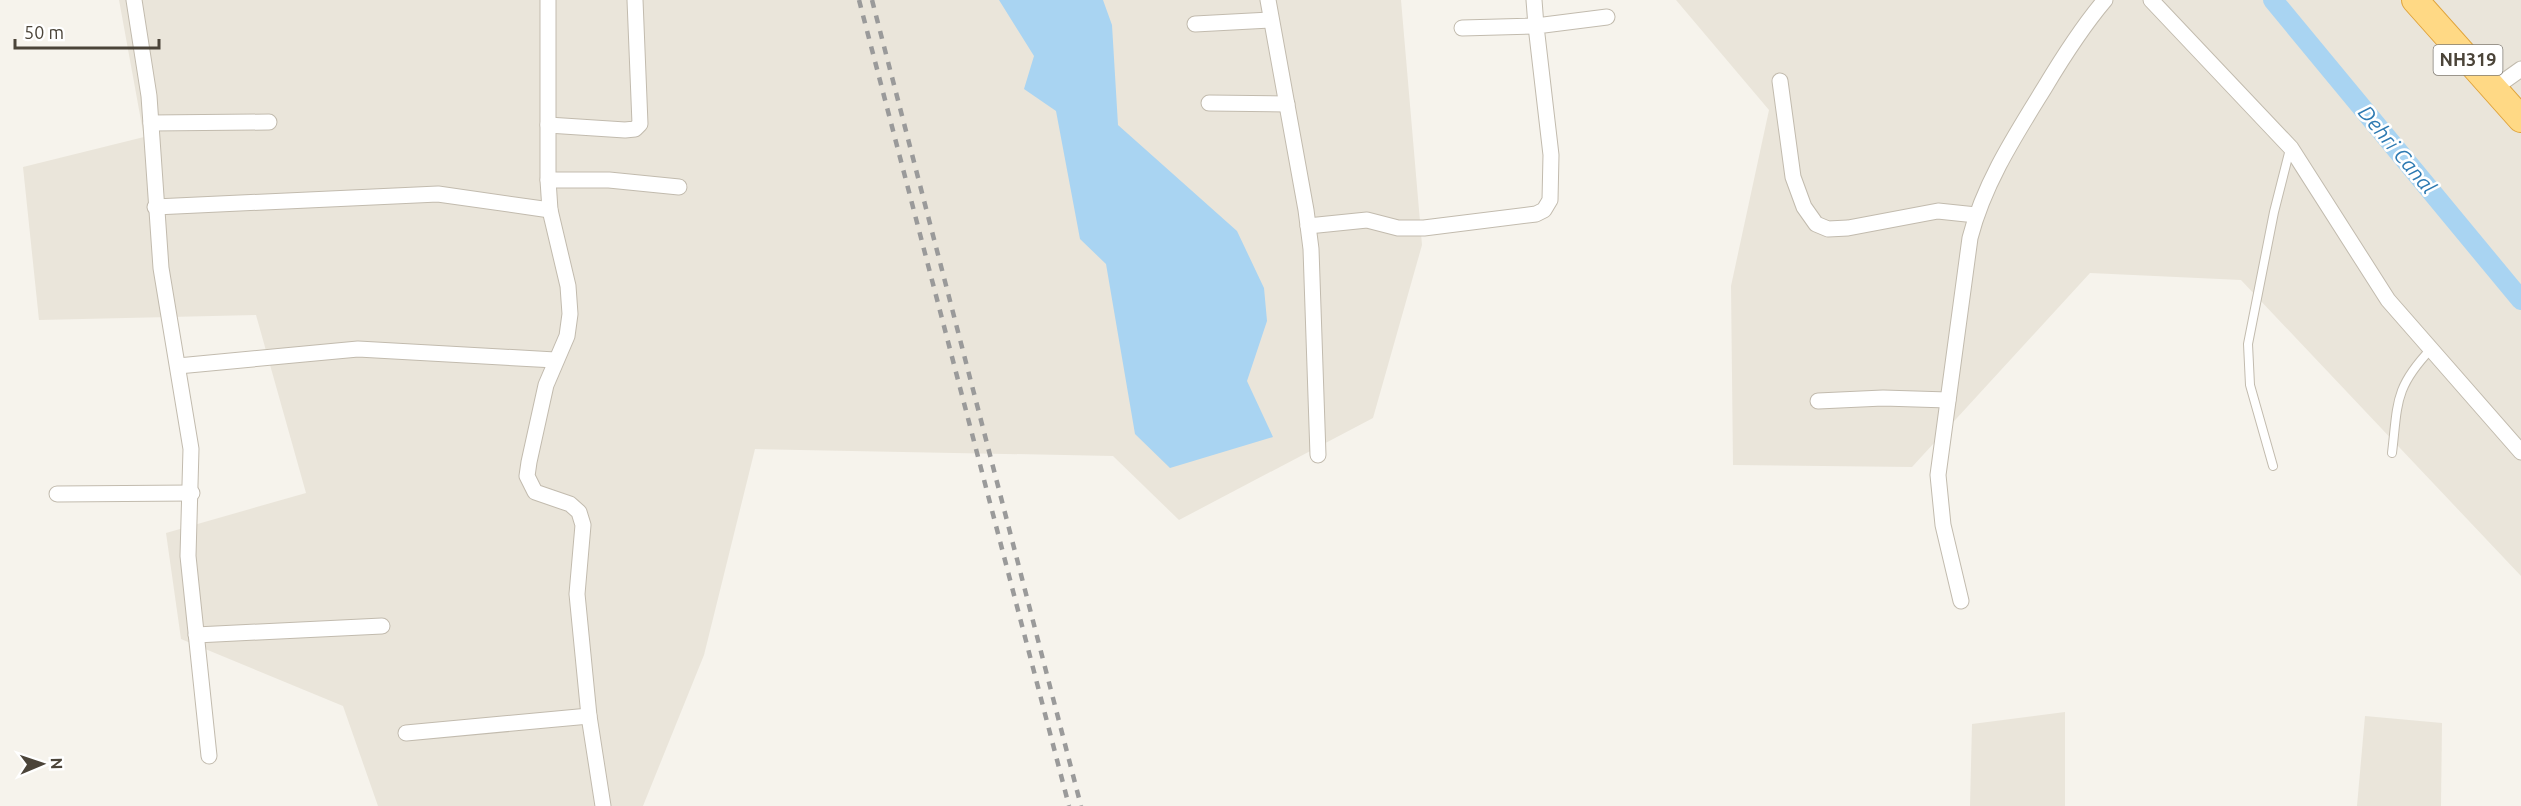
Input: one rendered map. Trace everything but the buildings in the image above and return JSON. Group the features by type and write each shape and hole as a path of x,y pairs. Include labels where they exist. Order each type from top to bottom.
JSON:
{"highway":[{"name":"NH319","path":"2415,0 2521,119"}],"street":[{"path":"134,0 149,96 161,268 191,449 192,493 188,556 209,756"},
{"path":"548,0 550,210 568,286 570,314 567,336 546,385 527,476 535,492 570,504 579,512 583,525 577,594 589,716 603,806"},
{"path":"548,125 625,130 635,129 640,124 635,0"},
{"path":"1268,0 1308,226 1318,455"},
{"path":"1308,226 1367,220 1398,228 1424,228 1536,214 1544,210 1550,200 1551,155 1534,0"},
{"path":"1960,601 1938,497 1938,475 1965,265 1976,215 2020,127 2062,59 2105,0"},
{"path":"2151,0 2291,148 2331,207 2371,277 2521,452"},
{"path":"1462,28 1536,26 1607,17"},
{"path":"1195,24 1270,20"},
{"path":"2493,89 2521,69"},
{"path":"1780,81 1793,177 1804,207 1816,224 1828,229 1848,228 1938,211 1976,215"},
{"path":"1209,102 1287,104"},
{"path":"151,123 269,122"},
{"path":"548,180 609,180 679,187"},
{"path":"156,207 438,194 550,210"},
{"path":"178,366 358,349 555,360"},
{"path":"1818,401 1882,398 1948,400"},
{"path":"57,494 192,493"},
{"path":"196,635 382,626"},
{"path":"406,733 589,716"}],"lane":[{"path":"2273,466 2250,385 2248,345 2274,212 2291,148"},
{"path":"2392,453 2401,390 2411,370 2431,349"}],"shaded area":[{"path":"119,0 1401,0 1422,245 1373,418 1179,520 1113,456 755,449 704,655 643,806 378,806 343,706 181,639 166,533 306,493 256,315 39,320 23,167 144,137"},
{"path":"1676,0 2521,0 2521,576 2241,280 2090,273 1912,467 1733,465 1731,286 1769,110"},
{"path":"2065,712 2065,806 1970,806 1972,724"},
{"path":"2365,716 2442,723 2441,806 2357,806"}],"water":[{"path":"999,0 1103,0 1112,25 1118,125 1237,231 1264,288 1267,321 1247,381 1273,437 1170,468 1135,434 1106,264 1080,239 1056,111 1024,89 1034,56"}],"waterway":[{"name":"Dehri Canal","path":"2273,0 2521,300"}],"railway":[{"path":"859,0 1069,806"},
{"path":"872,0 1081,806"}]}
